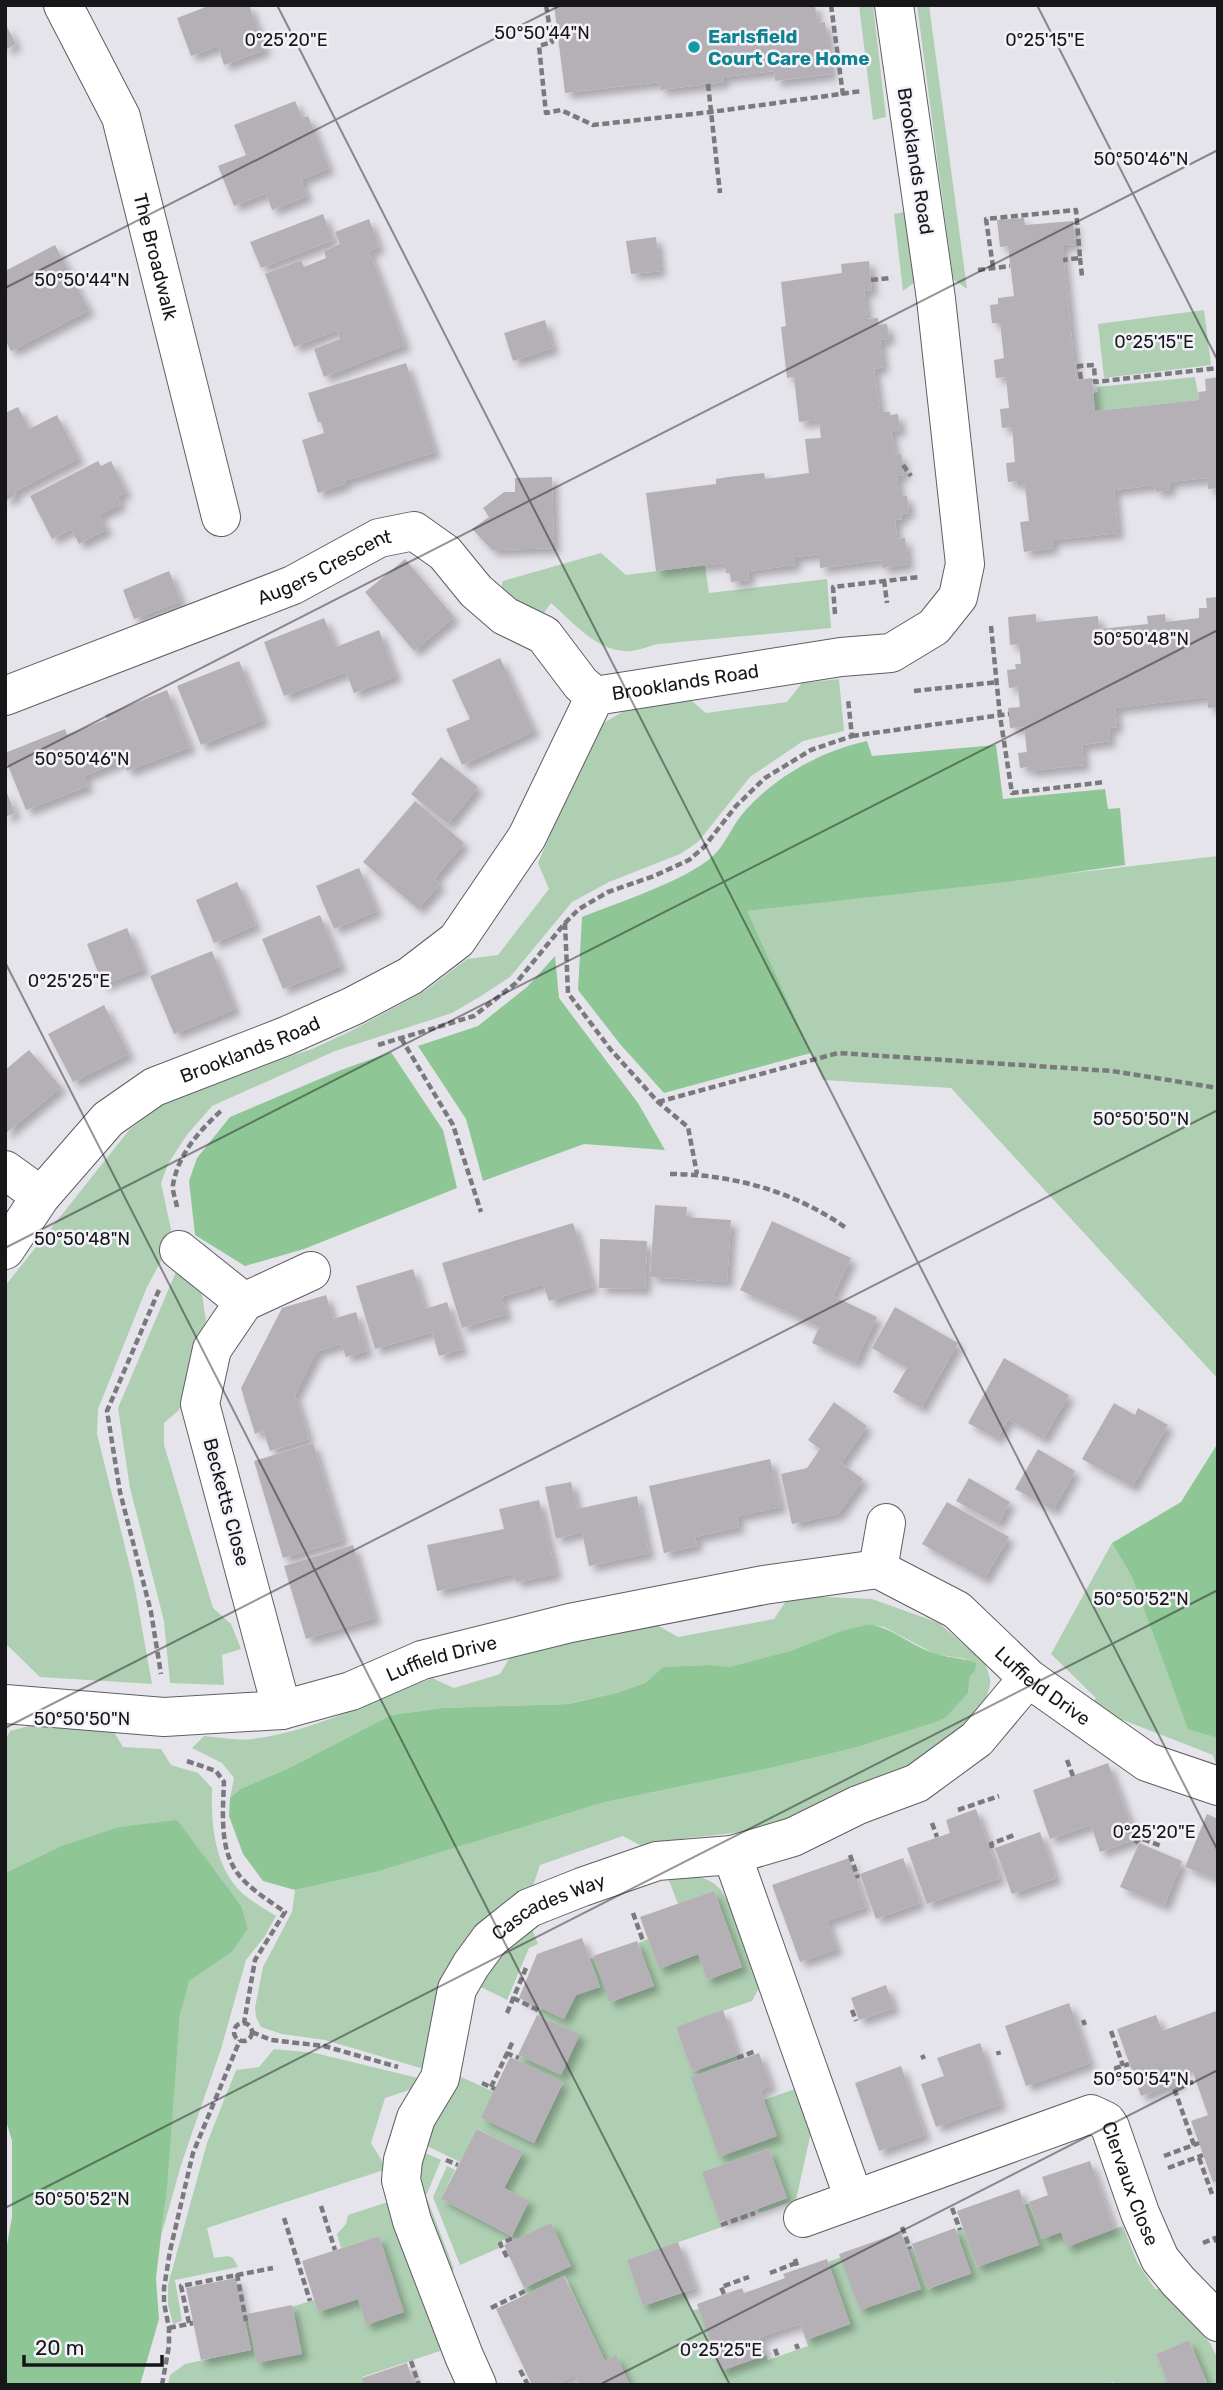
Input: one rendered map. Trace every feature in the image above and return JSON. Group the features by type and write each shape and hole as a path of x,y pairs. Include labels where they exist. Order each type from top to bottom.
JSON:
{"street":[{"name":"The Broadwalk","path":"63,5 121,117 221,517"},
{"name":"Brooklands Road","path":"5,1250 41,1196 108,1119 154,1087 286,1036 353,1006 410,976 457,940 527,837 596,696 841,657 891,653 934,626 958,597 965,564 936,299 894,5"},
{"name":"Augers Crescent","path":"5,696 292,584 379,538 414,531 445,554 476,591 505,616 544,635 581,684 596,696"},
{"path":"5,1170 41,1196"},
{"path":"179,1250 244,1302 311,1270"},
{"name":"Becketts Close","path":"244,1302 212,1349 200,1404 282,1710"},
{"path":"878,1569 886,1523"},
{"name":"Luffield Drive","path":"5,1704 164,1717 282,1710 351,1692 422,1660 570,1623 764,1585 878,1569 957,1610 1028,1678 1147,1762 1218,1786"},
{"name":"Cascades Way","path":"477,2385 412,2221 401,2180 403,2160 416,2118 440,2078 457,1989 490,1939 528,1908 657,1861 732,1856 793,1837 858,1805 917,1783 977,1739 1028,1678"},
{"path":"732,1856 854,2199"},
{"name":"Clervaux Close","path":"803,2218 1091,2114 1106,2121 1110,2127 1140,2213 1160,2259 1218,2322"}],"path":[{"path":"546,5 552,42 539,46 546,113 561,110 593,125 862,92 860,79"},
{"path":"831,5 843,95"},
{"path":"708,84 720,193"},
{"path":"993,267 986,219 1076,210 1082,276"},
{"path":"1063,260 1080,258"},
{"path":"891,265 894,291"},
{"path":"978,270 1010,265"},
{"path":"871,280 892,278"},
{"path":"1081,379 1079,366 1094,365 1095,382 1215,368 1213,377"},
{"path":"903,466 912,476 911,463"},
{"path":"841,657 833,587 923,577 923,570"},
{"path":"989,615 1012,793 1105,782"},
{"path":"902,692 998,682"},
{"path":"852,736 848,698 861,697"},
{"path":"377,1045 474,1016 516,983 579,909 608,892 688,860 704,847 736,806 765,778 811,750 852,736 1009,715"},
{"path":"565,923 568,993 611,1050 658,1102 688,1127 697,1174"},
{"path":"401,1038 453,1125 481,1212"},
{"path":"658,1102 838,1053 1112,1071 1218,1088"},
{"path":"223,1109 198,1132 185,1155 173,1186 183,1234 179,1250 148,1312 107,1411 120,1492 151,1612 164,1694 163,1739 168,1751 177,1758 216,1771 225,1782 223,1823 232,1865 256,1892 285,1912 255,1960 244,2023 236,2028 234,2033 240,2040"},
{"path":"670,1174 697,1174 754,1185 807,1203 846,1228"},
{"path":"954,1811 999,1796"},
{"path":"931,1818 937,1837"},
{"path":"992,1848 990,1844 1014,1835"},
{"path":"1135,1843 1140,1838 1161,1846"},
{"path":"848,1848 858,1878"},
{"path":"633,1912 643,1941"},
{"path":"507,2013 528,1962"},
{"path":"513,1998 540,2011"},
{"path":"852,2010 856,2021"},
{"path":"240,2040 249,2039 252,2032 251,2027 244,2023"},
{"path":"1111,2031 1123,2066"},
{"path":"252,2032 271,2039 324,2046 440,2078"},
{"path":"162,2385 167,2364 169,2328 164,2288 170,2251 193,2153 240,2040"},
{"path":"482,2083 493,2088 513,2041"},
{"path":"737,2058 762,2049"},
{"path":"506,2053 519,2058"},
{"path":"1194,2146 1174,2088 1196,2081"},
{"path":"1199,2158 1212,2194"},
{"path":"951,2205 960,2230"},
{"path":"321,2206 335,2250"},
{"path":"721,2225 755,2213"},
{"path":"284,2218 310,2301"},
{"path":"899,2219 911,2249"},
{"path":"507,2257 500,2244 513,2238"},
{"path":"770,2273 796,2263"},
{"path":"169,2328 191,2323 181,2286 273,2268"},
{"path":"237,2274 246,2321"},
{"path":"724,2294 721,2287 749,2277"},
{"path":"496,2319 490,2308 525,2291"},
{"path":"775,2349 778,2357"},
{"path":"411,2361 419,2385"}],"green space":[{"path":"859,5 873,5 886,117 873,120"},
{"path":"917,5 929,5 967,289 953,279"},
{"path":"904,212 915,282 903,291 894,214"},
{"path":"1204,310 1211,365 1104,378 1098,324"},
{"path":"1195,377 1199,400 1095,411 1093,393 1098,392 1097,387"},
{"path":"601,553 626,575 705,565 709,593 827,579 831,628 658,644 619,651 587,635 551,603 543,614 500,591 503,581"},
{"path":"839,679 844,731 803,741 750,777 698,842 680,854 609,882 572,902 510,977 452,1013 335,1051 212,1106 186,1136 168,1164 161,1183 173,1239 147,1287 98,1409 97,1434 134,1583 152,1684 40,1677 5,1643 5,1286 130,1129 163,1105 255,1068 312,1049 349,1032 425,991 467,959 498,955 549,889 538,863 597,727 639,702 686,696 706,713 787,702 802,683"},
{"path":"867,741 872,756 996,745 1003,799 1105,789 1108,809 1120,808 1125,865 1005,882 747,911 811,1053 664,1093 620,1044 578,990 582,917 651,890 701,865 718,851 744,812 770,787 816,758"},
{"path":"1218,856 1218,1379 951,1088 823,1080 746,911"},
{"path":"555,956 559,998 638,1103 665,1150 584,1144 483,1181 466,1119 418,1046 478,1026 527,987"},
{"path":"391,1052 443,1130 457,1188 304,1249 245,1266 195,1235 189,1181 197,1158 230,1117"},
{"path":"178,1267 201,1287 206,1321 179,1410 164,1423 164,1445 213,1608 231,1624 241,1649 222,1655 224,1685 170,1683 164,1621 130,1488 118,1408"},
{"path":"1218,1443 1218,1738 1188,1729 1132,1577 1112,1543 1181,1502"},
{"path":"1112,1543 1132,1577 1188,1728 1218,1738 1218,1771 1213,1755 1123,1720 1103,1724 1085,1710 1096,1698 1051,1654"},
{"path":"802,1596 872,1599 939,1623 985,1663 990,1685 985,1702 965,1726 897,1778 767,1826 675,1840 645,1848 623,1836 540,1865 533,1886 494,1912 479,1926 424,2069 325,2040 282,2034 261,2027 255,2008 263,1967 292,1912 295,1890 376,1872 605,1802 775,1767 854,1748 930,1724 968,1693 970,1676 966,1659 935,1654 884,1627 869,1624 730,1668 707,1665 663,1667 645,1683 616,1693 567,1704 443,1708 391,1715 289,1768 240,1789 230,1798 234,1778 222,1763 192,1748 204,1736 247,1739 276,1735 344,1714 432,1678 454,1688 500,1674 512,1654 657,1625 678,1637 774,1619 786,1601"},
{"path":"869,1624 928,1651 976,1663 975,1671 970,1676 968,1693 945,1718 854,1748 605,1802 376,1872 295,1890 263,1881 243,1854 229,1816 230,1798 240,1789 289,1768 391,1715 443,1708 568,1704 645,1683 663,1667 730,1667 790,1651 844,1630"},
{"path":"33,1725 112,1729 123,1747 161,1749 171,1765 198,1773 212,1788 216,1843 219,1856 231,1880 244,1895 276,1916 265,1936 246,1960 221,2049 181,2165 162,2233 180,2015 188,1981 232,1952 248,1929 242,1907 217,1875 61,1846 5,1873 5,1740 10,1731"},
{"path":"177,1820 242,1907 248,1929 232,1952 189,1981 180,2015 167,2187 156,2278 159,2319 140,2385 5,2385 5,2256 12,2217 12,2141 5,2117 5,1873 61,1846 120,1827"},
{"path":"691,1875 714,1883 725,1897 759,1988 752,2001 676,2027 692,2072 736,2056 738,2060 692,2077 776,2136 764,2100 795,2089 811,2132 796,2200 759,2213 758,2209 787,2198 769,2149 703,2172 722,2227 627,2260 643,2306 685,2292 692,2310 699,2309 766,2355 768,2360 808,2346 806,2340 850,2324 828,2262 841,2257 860,2310 921,2289 908,2250 913,2248 928,2289 971,2274 956,2231 963,2228 977,2267 1038,2245 1024,2205 1029,2203 1042,2239 1061,2232 1067,2246 1123,2226 1137,2262 1155,2289 1160,2289 1210,2343 1218,2359 1218,2385 1208,2385 1189,2340 1156,2354 1167,2381 1158,2385 1115,2385 1113,2382 1106,2385 630,2385 616,2356 605,2361 565,2276 527,2294 524,2288 571,2266 514,2240 511,2236 529,2201 504,2188 523,2152 478,2129 460,2162 423,2144 457,2075 494,2092 482,2118 534,2143 563,2083 518,2061 521,2056 561,2074 579,2034 538,2015 542,2008 564,2019 576,1995 600,1987 590,1959 594,1958 611,2002 654,1986 638,1943 648,1939 659,1969 698,1954 707,1980 742,1967 714,1891 678,1904 668,1878"},
{"path":"532,1929 538,1944 529,1948 507,2000 479,1986 503,1955"},
{"path":"274,2049 315,2053 422,2079 418,2087 385,2098 371,2143 387,2169 207,2228 214,2258 228,2256 233,2258 238,2267 175,2280 182,2321 173,2324 168,2304 168,2285 207,2143 236,2070 259,2067"},
{"path":"421,2151 441,2160 426,2196 454,2269 450,2271 422,2198"},
{"path":"447,2166 455,2170 441,2199 511,2236 497,2243 499,2248 460,2265 433,2197"},
{"path":"388,2202 443,2350 362,2377 364,2385 168,2385 170,2375 185,2364 251,2350 245,2321 314,2300 318,2312 358,2299 366,2325 403,2312 379,2236 341,2248 337,2234 346,2224 348,2215"}],"building":[{"path":"211,5 249,5 265,50 224,65 218,46 191,56 177,18"},
{"name":"Earlsfield Court Care Home","path":"554,5 815,5 817,23 825,22 831,74 775,81 774,71 723,77 724,82 660,90 659,82 565,93"},
{"path":"5,23 16,44 5,50"},
{"path":"295,101 302,118 308,116 329,168 301,180 307,196 272,210 266,193 234,206 218,166 246,155 234,125"},
{"path":"323,214 333,240 261,268 250,242"},
{"path":"1024,218 1025,225 1073,221 1075,244 1062,245 1076,380 1092,378 1095,411 1199,400 1198,392 1206,391 1205,379 1218,377 1218,495 1215,488 1208,489 1207,478 1169,482 1170,490 1156,492 1155,485 1114,490 1118,533 1052,540 1053,548 1024,552 1020,522 1029,521 1025,485 1018,486 1017,481 1008,482 1006,463 1015,462 1012,427 1002,428 1000,409 1009,408 1006,377 996,378 994,360 1004,358 1000,323 992,323 990,305 998,304 998,298 1014,296 1008,246 1000,247 997,220"},
{"path":"369,219 379,247 369,251 405,345 324,377 314,349 340,339 337,330 294,347 265,274 301,260 304,267 326,258 324,251 340,244 335,232"},
{"path":"656,237 660,271 631,274 626,241"},
{"path":"55,245 89,310 11,351 5,340 5,271"},
{"path":"869,261 872,290 864,291 867,319 878,318 878,325 887,324 889,339 880,340 883,367 874,369 880,412 898,414 900,430 891,431 895,455 901,454 903,465 904,475 897,476 899,496 907,496 909,513 901,514 902,519 895,520 897,539 905,538 908,564 882,568 881,560 820,568 819,554 794,557 795,565 748,571 749,580 731,582 725,563 656,571 646,493 716,484 716,479 728,477 764,473 765,479 809,473 805,439 821,438 819,420 799,422 794,377 787,378 781,327 786,326 781,282 842,273 841,264"},
{"path":"545,320 553,348 513,361 504,333"},
{"path":"406,363 435,452 344,481 345,484 318,493 302,440 324,433 308,393"},
{"path":"18,407 29,429 57,415 79,458 14,492 16,495 5,501 5,413"},
{"path":"98,461 101,466 111,461 126,492 117,497 121,504 99,515 107,529 79,544 71,529 52,539 30,496"},
{"path":"552,477 554,548 492,550 472,529 489,517 483,508 504,492 515,492 515,478"},
{"path":"405,559 454,617 414,651 365,592"},
{"path":"169,571 181,601 134,619 123,590"},
{"path":"1218,597 1218,707 1208,708 1207,697 1115,708 1117,727 1109,728 1110,741 1082,745 1084,765 1028,771 1028,767 1020,768 1018,753 1027,752 1024,727 1010,728 1008,708 1020,707 1018,687 1009,688 1007,670 1016,669 1015,664 1021,664 1019,644 1010,645 1008,617 1036,614 1036,622 1098,616 1099,629 1148,624 1147,616 1165,614 1166,622 1199,618 1199,608 1207,608 1206,598"},
{"path":"324,618 336,647 379,630 396,676 354,693 346,672 284,696 264,642"},
{"path":"500,658 534,731 462,765 446,729 470,719 452,680"},
{"path":"239,661 263,720 201,745 177,686"},
{"path":"167,690 190,747 127,771 123,760 84,776 88,786 26,810 5,753 65,729 67,735 107,719 105,715"},
{"path":"441,757 478,787 448,824 411,794"},
{"path":"5,788 15,813 5,817"},
{"path":"415,801 464,843 434,879 440,884 418,909 363,862"},
{"path":"359,868 377,911 334,929 316,886"},
{"path":"237,882 256,925 214,943 196,900"},
{"path":"320,915 341,966 283,989 262,939"},
{"path":"127,928 144,969 103,985 87,944"},
{"path":"212,951 235,1009 174,1034 150,976"},
{"path":"104,1005 129,1054 73,1082 48,1034"},
{"path":"29,1050 61,1087 5,1134 5,1070"},
{"path":"655,1205 687,1207 686,1217 731,1220 727,1282 650,1277"},
{"path":"772,1221 851,1258 833,1296 877,1317 855,1363 812,1343 819,1327 740,1290"},
{"path":"573,1223 593,1287 549,1301 543,1284 501,1297 507,1314 462,1328 442,1263"},
{"path":"600,1239 647,1241 645,1289 599,1288"},
{"path":"413,1269 425,1309 447,1302 462,1349 439,1356 432,1332 375,1349 356,1286"},
{"path":"326,1295 333,1319 356,1312 367,1351 346,1357 341,1344 317,1351 295,1395 309,1439 270,1451 263,1430 255,1434 241,1388 282,1308"},
{"path":"895,1307 958,1343 921,1408 893,1392 907,1368 872,1348"},
{"path":"1004,1358 1069,1395 1043,1439 1008,1419 997,1439 968,1423"},
{"path":"834,1402 867,1426 841,1463 863,1479 838,1514 792,1524 781,1474 807,1468 820,1449 808,1440"},
{"path":"1114,1403 1135,1415 1138,1408 1168,1425 1132,1487 1082,1459"},
{"path":"313,1443 343,1540 283,1558 254,1461"},
{"path":"1038,1449 1075,1471 1053,1510 1015,1489"},
{"path":"770,1459 781,1507 737,1516 739,1527 695,1537 697,1546 664,1553 649,1486"},
{"path":"969,1478 1010,1502 998,1524 956,1501"},
{"path":"571,1482 577,1509 637,1496 649,1553 589,1566 582,1532 556,1539 545,1487"},
{"path":"539,1500 556,1574 516,1582 513,1574 437,1591 427,1545 504,1529 499,1509"},
{"path":"947,1502 1009,1537 984,1579 922,1544"},
{"path":"353,1545 375,1618 306,1639 284,1566"},
{"path":"1108,1763 1136,1839 1100,1852 1091,1825 1050,1839 1033,1790"},
{"path":"976,1809 1000,1878 927,1904 907,1848 950,1833 946,1820"},
{"path":"1207,1814 1218,1819 1218,1880 1185,1867"},
{"path":"1040,1832 1056,1878 1012,1894 995,1848"},
{"path":"1139,1843 1182,1861 1164,1906 1120,1887"},
{"path":"849,1858 866,1907 827,1921 837,1949 800,1962 772,1885"},
{"path":"903,1858 920,1903 876,1919 860,1874"},
{"path":"714,1891 742,1967 707,1980 698,1954 659,1969 640,1917"},
{"path":"582,1938 600,1987 576,1995 564,2019 519,1998 537,1954"},
{"path":"637,1941 654,1986 610,2002 593,1956"},
{"path":"886,1985 894,2008 859,2020 851,1998"},
{"path":"1069,2003 1090,2063 1026,2086 1005,2026"},
{"path":"723,2010 738,2055 692,2072 676,2027"},
{"path":"1216,2011 1218,2181 1213,2182 1191,2121 1208,2115 1191,2067 1176,2072 1180,2082 1141,2096 1117,2029 1156,2015 1162,2031"},
{"path":"537,2015 580,2034 561,2075 518,2055"},
{"path":"980,2043 1001,2104 936,2127 921,2084 944,2076 937,2058"},
{"path":"759,2053 771,2086 760,2090 777,2136 719,2157 691,2077"},
{"path":"510,2057 563,2082 534,2143 481,2118"},
{"path":"901,2066 925,2135 879,2151 855,2083"},
{"path":"477,2129 523,2152 504,2188 529,2201 512,2236 441,2199"},
{"path":"769,2149 787,2198 720,2222 702,2172"},
{"path":"1090,2161 1114,2229 1067,2247 1061,2232 1042,2239 1029,2202 1048,2195 1042,2177"},
{"path":"1019,2189 1039,2245 977,2267 957,2211"},
{"path":"551,2223 571,2266 524,2288 504,2245"},
{"path":"955,2228 971,2273 927,2289 912,2244"},
{"path":"901,2232 921,2289 860,2310 839,2254"},
{"path":"379,2236 404,2312 366,2325 358,2299 318,2312 302,2261"},
{"path":"678,2242 695,2288 643,2306 627,2260"},
{"path":"827,2259 850,2324 806,2340 800,2324 779,2330 759,2338 766,2355 721,2371 697,2304 742,2288 744,2293 753,2290 785,2278 783,2274"},
{"path":"564,2276 605,2361 616,2355 630,2385 579,2385 575,2375 555,2385 532,2385 496,2309"},
{"path":"236,2278 251,2350 201,2360 186,2288"},
{"path":"292,2305 302,2354 257,2363 247,2314"},
{"path":"1189,2340 1208,2385 1158,2385 1167,2381 1156,2354"},
{"path":"407,2363 414,2385 364,2385 362,2378"}],"place":[{"name":"Earlsfield Court Care Home","path":"694,47"}]}
